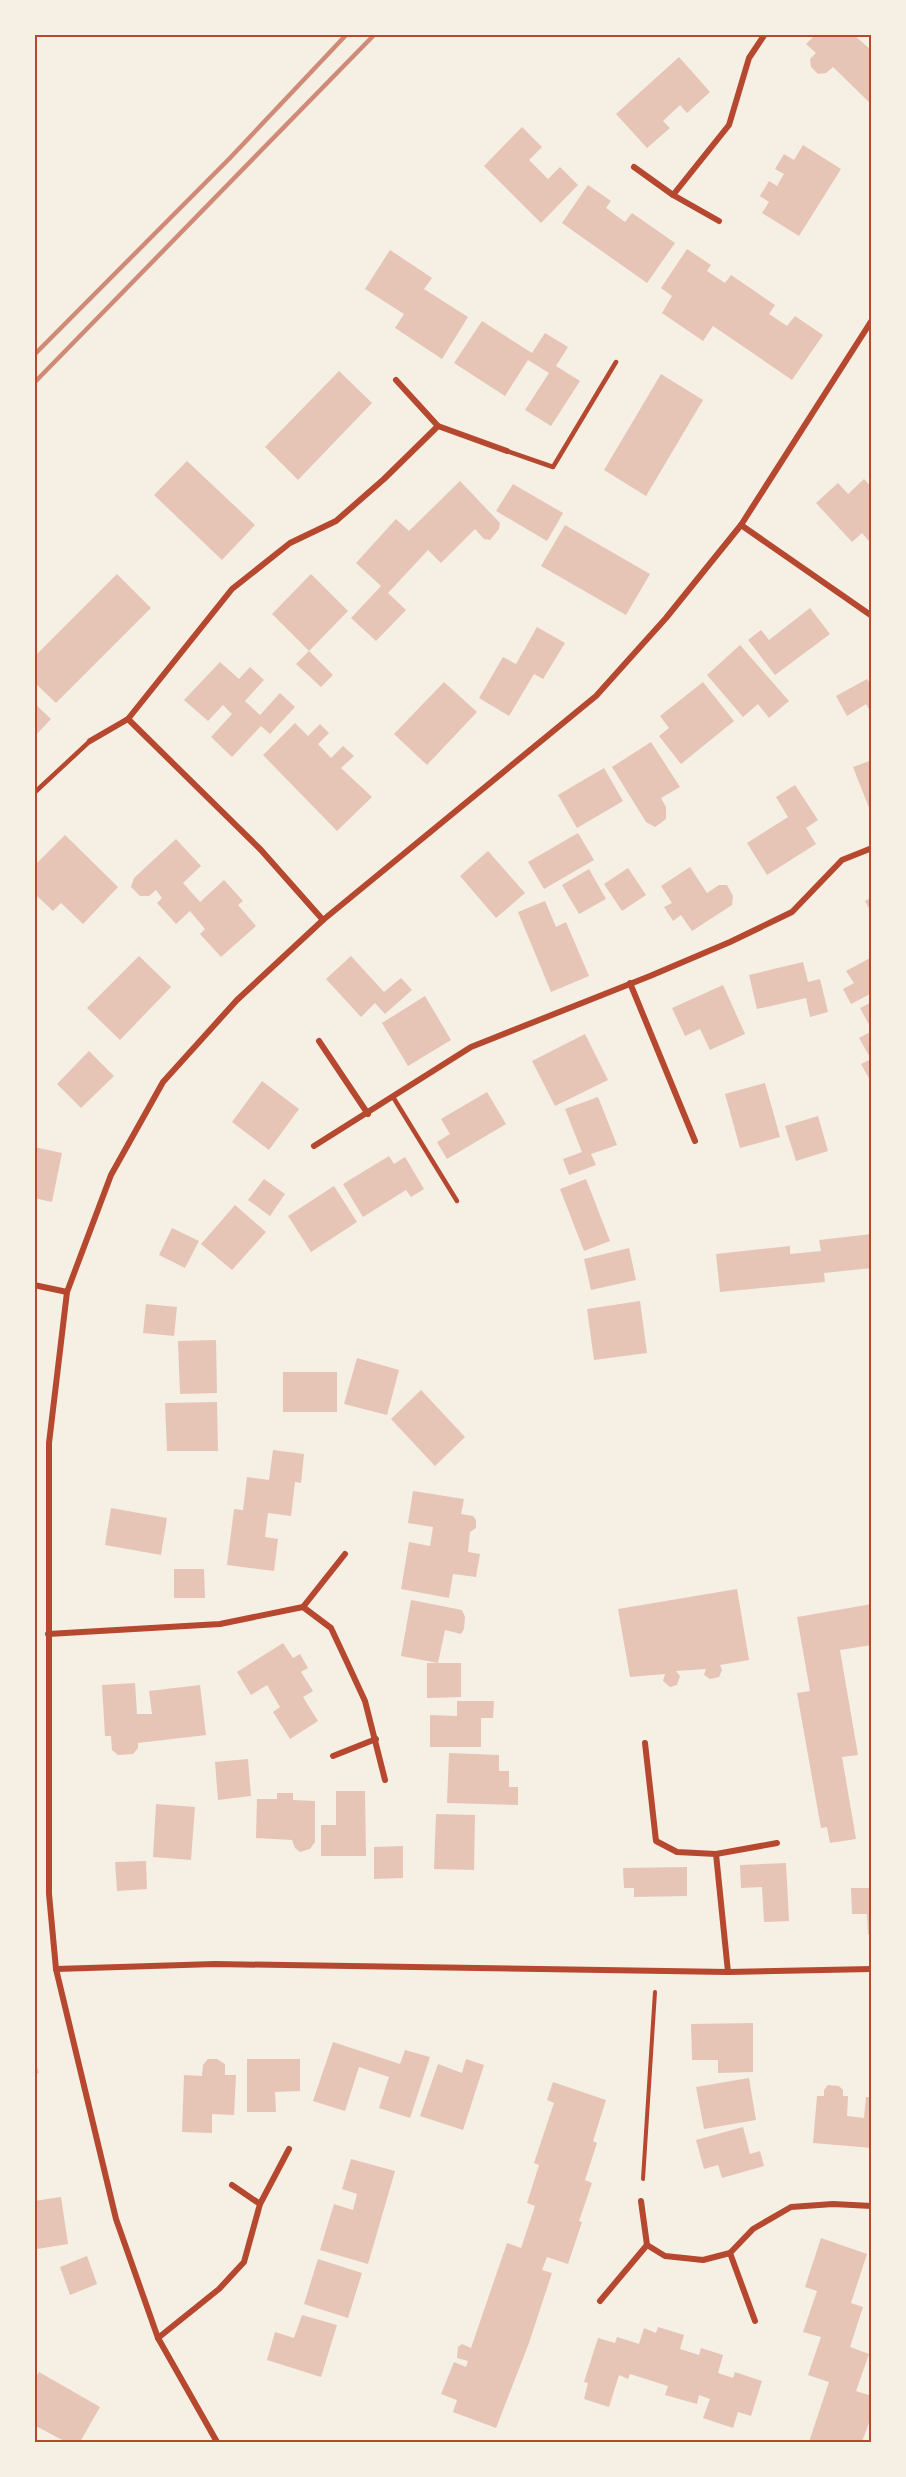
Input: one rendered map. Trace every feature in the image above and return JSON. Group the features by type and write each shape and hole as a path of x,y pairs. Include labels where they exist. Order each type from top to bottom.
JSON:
{"street":[{"path":"673,195 729,125 750,58 765,34"},
{"path":"634,167 673,195 719,222"},
{"path":"217,2442 158,2338 116,2218 56,1969 49,1894 49,1443 67,1292 111,1175 163,1082 237,1000 323,920 596,696 666,618 741,525 872,320"},
{"path":"396,380 438,426 507,451"},
{"path":"90,741 128,719 232,589 290,543 336,521 384,479 438,426"},
{"path":"741,525 872,616"},
{"path":"128,719 261,849 323,920"},
{"path":"314,1146 471,1047 730,942 792,912 842,861 872,848"},
{"path":"630,983 695,1141"},
{"path":"319,1041 368,1114"},
{"path":"34,1284 67,1292"},
{"path":"48,1634 220,1624 303,1606 345,1554"},
{"path":"303,1606 331,1628 365,1701 385,1780"},
{"path":"333,1756 376,1739"},
{"path":"645,1743 656,1841 677,1852 716,1854 777,1843"},
{"path":"716,1854 728,1972"},
{"path":"56,1969 215,1964 728,1972 872,1969"},
{"path":"158,2338 219,2289 244,2262 260,2204 289,2149"},
{"path":"232,2185 260,2204"},
{"path":"600,2301 646,2245 641,2201"},
{"path":"646,2245 665,2256 704,2260 730,2253 753,2229 791,2207 832,2204 872,2206"},
{"path":"730,2253 755,2321"}],"lane":[{"path":"507,451 552,467 616,362"},
{"path":"34,793 90,741"},
{"path":"393,1097 457,1201"}],"path":[{"path":"641,2201 655,1994 654,1970"}],"building":[{"path":"816,34 853,34 872,51 872,105 833,67 826,73 818,74 811,67 810,59 816,53 806,44"},
{"path":"679,57 710,92 687,113 680,105 663,121 670,128 647,148 616,114"},
{"path":"522,127 542,147 529,160 548,179 560,167 578,185 541,223 484,166"},
{"path":"803,145 841,169 799,236 762,213 769,202 760,196 769,181 777,186 784,174 775,169 784,154 794,160"},
{"path":"588,185 611,201 606,208 625,222 632,213 675,243 647,283 562,223"},
{"path":"687,249 711,265 707,271 725,283 731,275 775,305 769,314 787,326 795,316 823,335 792,380 713,326 703,341 662,313 672,296 661,288"},
{"path":"390,250 432,278 424,289 468,317 442,359 395,328 404,314 365,289"},
{"path":"482,321 532,353 545,333 568,347 556,366 580,381 551,426 525,410 549,373 528,360 505,396 454,363"},
{"path":"339,371 372,403 298,480 265,447"},
{"path":"661,374 703,400 646,496 604,470"},
{"path":"187,461 255,525 222,560 154,495"},
{"path":"864,479 872,488 872,538 869,541 862,533 852,542 816,503 838,483 848,494"},
{"path":"460,481 500,523 499,529 490,540 484,539 475,529 441,563 428,550 388,593 406,610 376,641 351,618 381,586 356,563 396,519 409,531"},
{"path":"513,484 563,513 547,541 496,511"},
{"path":"565,525 650,574 626,615 541,566"},
{"path":"117,574 151,608 56,703 34,682 34,657"},
{"path":"311,574 348,611 309,651 272,614"},
{"path":"810,608 830,634 775,675 748,640 761,630 769,640"},
{"path":"537,627 565,643 543,679 534,674 509,716 479,698 503,657 516,664"},
{"path":"740,645 789,701 769,718 758,704 743,717 707,675"},
{"path":"309,651 333,675 321,687 296,664"},
{"path":"220,662 239,679 250,667 264,680 245,701 260,715 280,693 295,707 270,734 261,726 232,757 211,737 232,714 223,705 208,721 184,700"},
{"path":"867,679 872,686 872,714 866,704 847,716 836,696"},
{"path":"444,682 477,712 427,765 394,734"},
{"path":"703,682 734,721 681,764 659,736 669,728 660,716"},
{"path":"34,703 51,719 34,737"},
{"path":"295,723 308,736 320,724 329,733 318,744 331,758 343,746 354,756 341,768 372,797 337,831 263,755"},
{"path":"651,742 680,787 661,798 666,807 666,819 655,827 646,822 612,767"},
{"path":"872,760 872,813 871,813 853,767"},
{"path":"604,768 623,801 577,828 558,795"},
{"path":"795,785 818,820 806,828 816,844 767,875 747,843 788,817 776,797"},
{"path":"578,833 594,860 544,889 528,862"},
{"path":"65,835 118,887 83,924 61,903 53,911 34,893 34,866"},
{"path":"176,839 201,866 183,883 200,902 224,880 243,901 238,905 256,926 221,957 200,934 205,929 190,911 176,924 157,903 162,898 156,890 149,896 140,896 131,887 134,878"},
{"path":"488,851 525,893 496,918 460,876"},
{"path":"690,867 707,893 719,885 727,885 733,896 732,905 692,931 681,915 673,921 664,907 672,903 661,886"},
{"path":"628,868 646,895 622,911 604,884"},
{"path":"589,869 606,899 579,914 562,885"},
{"path":"872,897 872,914 865,901"},
{"path":"545,901 556,927 566,922 589,976 551,992 518,912"},
{"path":"139,956 171,987 120,1040 87,1008"},
{"path":"351,956 384,992 401,978 412,990 385,1014 375,1003 361,1017 326,979"},
{"path":"872,957 872,993 851,1004 843,989 854,983 846,971"},
{"path":"803,962 808,982 820,979 828,1012 810,1017 806,998 757,1009 749,975"},
{"path":"723,985 745,1034 710,1050 700,1029 685,1036 672,1008"},
{"path":"425,996 451,1040 408,1066 382,1023"},
{"path":"872,1002 872,1030 860,1008"},
{"path":"872,1031 872,1079 870,1080 861,1064 871,1059 859,1038"},
{"path":"585,1034 608,1080 555,1106 532,1061"},
{"path":"89,1051 114,1076 81,1108 57,1084"},
{"path":"262,1081 299,1109 269,1150 232,1122"},
{"path":"765,1083 780,1137 740,1148 725,1094"},
{"path":"487,1092 506,1124 447,1159 437,1142 450,1134 441,1119"},
{"path":"598,1097 617,1145 591,1154 596,1165 569,1175 563,1159 582,1152 565,1109"},
{"path":"818,1116 828,1151 796,1161 785,1126"},
{"path":"34,1147 62,1153 52,1202 34,1198"},
{"path":"389,1156 394,1164 405,1157 424,1189 411,1197 406,1190 363,1217 343,1184"},
{"path":"264,1179 285,1194 270,1216 248,1200"},
{"path":"586,1179 610,1241 584,1251 560,1189"},
{"path":"334,1186 357,1222 311,1252 288,1216"},
{"path":"235,1205 266,1232 232,1270 201,1244"},
{"path":"172,1228 199,1241 185,1268 159,1255"},
{"path":"872,1234 872,1268 824,1273 825,1282 720,1292 716,1254 790,1246 790,1254 821,1251 819,1240"},
{"path":"629,1248 636,1280 591,1290 584,1259"},
{"path":"640,1301 647,1353 594,1360 587,1309"},
{"path":"146,1304 177,1307 174,1336 143,1333"},
{"path":"216,1340 217,1393 180,1394 178,1341"},
{"path":"357,1358 399,1370 387,1415 344,1404"},
{"path":"283,1372 337,1372 337,1412 283,1412"},
{"path":"421,1390 465,1437 435,1466 391,1419"},
{"path":"217,1402 218,1451 167,1451 165,1403"},
{"path":"273,1450 304,1454 301,1483 295,1482 291,1516 268,1513 265,1537 278,1539 274,1571 227,1565 234,1509 243,1510 247,1477 269,1480"},
{"path":"413,1491 464,1499 461,1514 473,1516 476,1520 476,1528 470,1532 468,1552 480,1554 476,1577 453,1574 449,1598 401,1589 409,1542 430,1546 433,1527 408,1523"},
{"path":"111,1508 167,1518 161,1555 105,1545"},
{"path":"174,1569 204,1569 205,1598 174,1598"},
{"path":"737,1589 749,1660 720,1665 722,1670 719,1677 710,1679 704,1675 706,1669 676,1671 680,1676 677,1685 670,1687 663,1681 665,1674 630,1677 618,1609"},
{"path":"411,1600 462,1610 465,1617 461,1634 445,1630 438,1663 401,1656"},
{"path":"872,1604 872,1645 840,1650 858,1755 842,1757 856,1839 830,1843 827,1827 821,1828 797,1693 810,1691 797,1617"},
{"path":"283,1643 293,1658 300,1654 308,1668 301,1672 313,1691 303,1697 318,1721 290,1739 273,1712 280,1707 267,1685 251,1695 237,1672"},
{"path":"427,1663 461,1663 461,1697 427,1698"},
{"path":"135,1683 137,1714 152,1714 149,1691 200,1685 206,1735 138,1743 138,1748 133,1754 118,1755 112,1750 111,1736 105,1736 102,1685"},
{"path":"457,1701 494,1701 493,1718 481,1718 481,1747 430,1747 430,1715 457,1716"},
{"path":"449,1753 499,1755 499,1771 509,1771 509,1787 518,1787 518,1805 447,1803"},
{"path":"248,1759 251,1796 218,1800 215,1762"},
{"path":"336,1791 365,1791 366,1856 321,1856 321,1825 336,1825"},
{"path":"277,1793 293,1793 293,1800 315,1801 315,1842 310,1849 300,1852 295,1848 292,1840 256,1838 257,1799 277,1799"},
{"path":"156,1804 195,1807 191,1860 153,1857"},
{"path":"436,1814 475,1815 474,1870 434,1869"},
{"path":"869,1837 872,1837 872,1871 869,1871"},
{"path":"403,1846 403,1878 374,1879 374,1847"},
{"path":"146,1861 147,1889 117,1891 115,1862"},
{"path":"786,1863 789,1921 764,1922 762,1887 741,1888 740,1865"},
{"path":"687,1867 687,1896 634,1897 634,1888 624,1888 623,1868"},
{"path":"851,1888 872,1888 872,1934 868,1934 867,1914 852,1914"},
{"path":"753,2023 753,2072 718,2073 718,2060 692,2060 691,2024"},
{"path":"333,2042 400,2064 405,2050 430,2057 410,2118 379,2108 389,2077 359,2067 345,2111 313,2101"},
{"path":"34,2058 39,2073 34,2075"},
{"path":"208,2059 217,2059 225,2064 225,2075 236,2075 234,2115 212,2114 212,2133 182,2132 184,2075 202,2076 203,2065"},
{"path":"247,2059 300,2059 300,2091 275,2092 276,2112 247,2112"},
{"path":"466,2059 484,2065 463,2130 420,2116 438,2064 462,2073"},
{"path":"749,2078 756,2120 704,2129 696,2087"},
{"path":"553,2082 606,2100 593,2141 597,2143 585,2180 592,2183 568,2264 547,2257 542,2270 552,2273 529,2343 496,2428 453,2412 457,2400 441,2394 454,2362 466,2367 468,2361 457,2358 458,2347 462,2344 471,2348 507,2243 521,2248 535,2206 527,2203 539,2165 534,2163 554,2103 547,2100"},
{"path":"828,2085 839,2086 843,2090 843,2096 848,2096 847,2116 864,2118 866,2097 872,2097 872,2148 813,2143 817,2096 824,2096 824,2090"},
{"path":"743,2127 750,2154 760,2151 764,2166 722,2178 718,2165 704,2169 696,2140"},
{"path":"351,2159 395,2171 368,2264 320,2250 334,2204 353,2210 357,2194 342,2189"},
{"path":"61,2197 68,2244 37,2249 34,2236 34,2201"},
{"path":"821,2238 867,2254 851,2303 863,2307 850,2347 869,2354 856,2391 872,2396 872,2414 862,2442 809,2442 829,2382 808,2375 821,2337 803,2332 817,2291 805,2287"},
{"path":"87,2256 97,2284 70,2295 60,2267"},
{"path":"318,2259 362,2273 348,2318 304,2304"},
{"path":"302,2315 337,2325 321,2377 267,2360 275,2332 294,2338"},
{"path":"658,2327 684,2335 680,2349 699,2355 701,2348 723,2355 718,2373 733,2378 735,2372 762,2381 751,2416 738,2412 733,2428 703,2418 710,2399 699,2395 697,2404 665,2395 668,2386 630,2374 628,2379 619,2375 609,2407 584,2399 588,2383 584,2382 598,2338 615,2343 617,2337 639,2344 644,2328 656,2333"},
{"path":"39,2372 100,2407 80,2442 66,2442 34,2425 34,2381"}],"railway":[{"path":"34,355 230,158 347,34"},
{"path":"34,383 375,34"}]}
